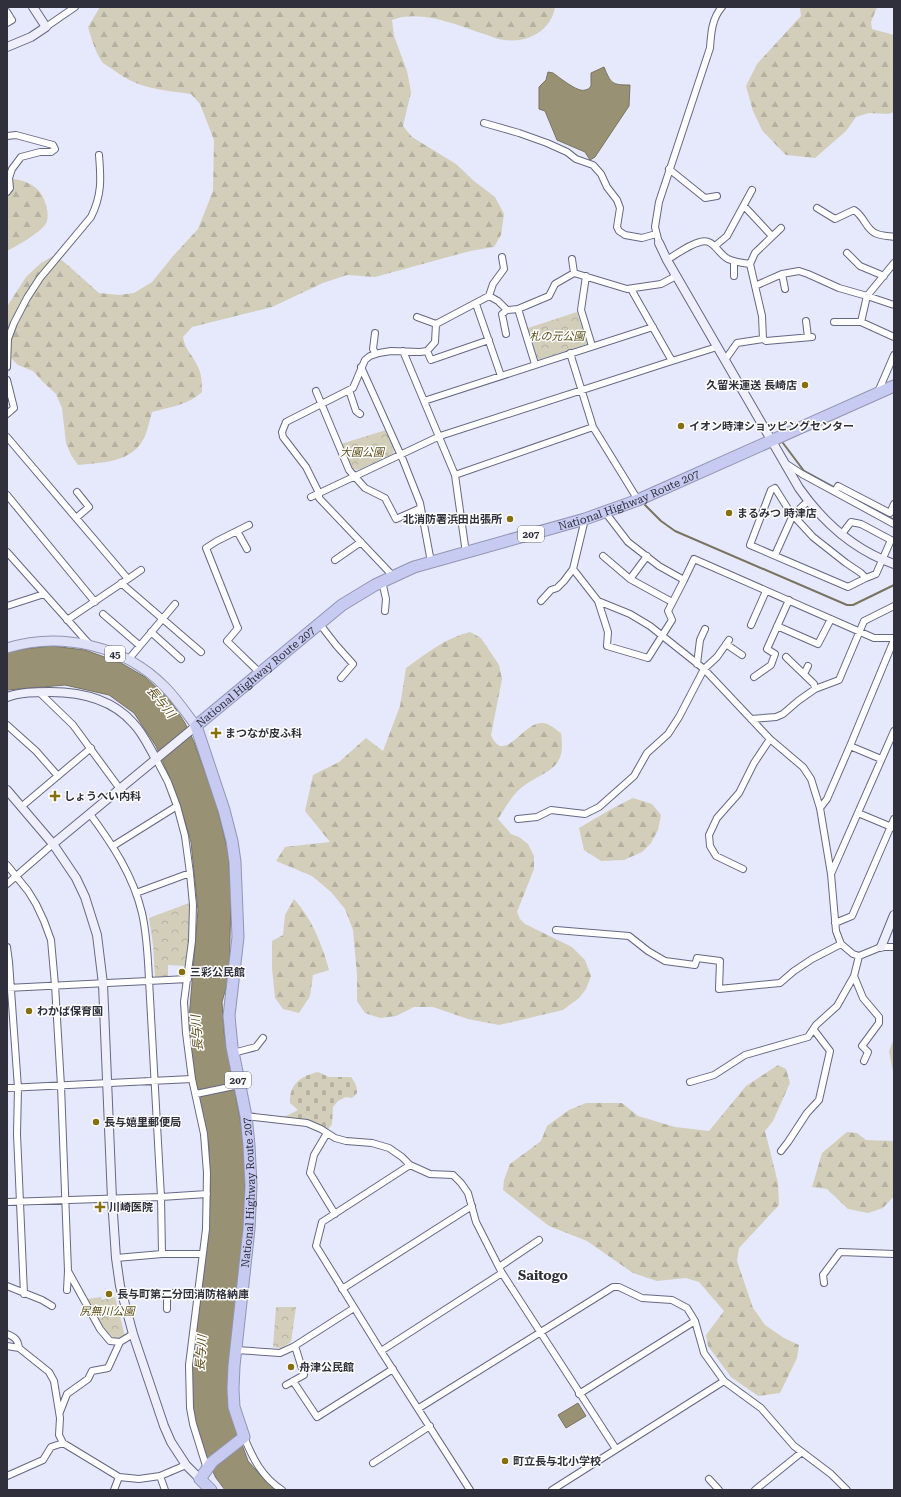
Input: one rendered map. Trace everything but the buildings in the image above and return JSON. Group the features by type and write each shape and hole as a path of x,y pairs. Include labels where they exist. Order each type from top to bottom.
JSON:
{"highway":[{"name":"National Highway Route 207","path":"243,1439 234,1407 233,1389 249,1229 251,1186 246,1116 237,1085 229,1016 238,937 235,862 232,841 224,810 194,727 342,605 358,594 382,581 414,567 585,518 638,500 894,386"},
{"path":"211,1490 200,1480 208,1467 217,1458 243,1439"}],"main road":[{"name":"45","path":"7,648 35,642 62,641 90,645 128,660 149,673 166,688 194,727"}],"street":[{"path":"33,7 46,27"},
{"path":"7,47 31,37 75,7"},
{"path":"722,7 716,13 711,30 710,48 669,169 656,216 655,227 659,244 666,260 808,501 841,535 862,549 894,564"},
{"path":"7,12 12,20 7,23"},
{"path":"484,123 547,143 567,152 576,159 594,165 601,174 607,187 617,200 620,208 617,227 619,231 625,235 642,238 656,234"},
{"path":"7,136 16,135 53,146 55,149 51,152 40,152 21,157 12,169 9,178 10,188 7,192"},
{"path":"7,367 8,339 14,323 27,298 40,278 92,217 100,194 101,178 99,155"},
{"path":"669,169 705,198 717,196"},
{"path":"715,246 727,236 752,190"},
{"path":"744,206 772,236"},
{"path":"817,208 835,219 854,210 863,218 874,233 894,237"},
{"path":"763,339 762,316 750,264 755,252 781,228"},
{"path":"666,260 701,242 706,241 715,246 724,256 734,261 750,264"},
{"path":"847,252 860,266 884,276"},
{"path":"417,317 436,324 489,296 493,284 504,269 502,257"},
{"path":"572,259 574,273"},
{"path":"734,261 734,276"},
{"path":"861,322 867,296 894,263"},
{"path":"755,286 782,274 798,271 839,288 894,306"},
{"path":"506,334 502,314 507,310 518,309 548,296 555,284 574,273 631,289 661,284 676,276"},
{"path":"782,274 785,289"},
{"path":"586,276 581,310 592,346"},
{"path":"631,289 672,361"},
{"path":"489,296 498,301 507,310"},
{"path":"476,304 501,376"},
{"path":"518,309 536,364"},
{"path":"725,360 736,343 763,339 766,341 810,337 806,321"},
{"path":"834,322 861,322 894,337"},
{"path":"393,576 319,498 319,493 306,467 283,437 282,432 286,422 350,390 355,385 365,360 376,354 391,351 428,351 435,342 436,324"},
{"path":"424,402 536,364 653,327"},
{"path":"375,333 373,349 376,354"},
{"path":"428,351 431,360 488,340"},
{"path":"311,497 440,436 717,347"},
{"path":"403,351 440,436 455,475 466,553"},
{"path":"570,353 593,427 638,500"},
{"path":"878,393 894,355"},
{"path":"361,367 400,454 421,508 431,562"},
{"path":"7,380 14,408 7,414"},
{"path":"350,390 356,411 360,414"},
{"path":"316,391 349,470 354,476 365,488 385,498 396,519 421,508"},
{"path":"455,475 593,427"},
{"path":"7,436 128,579"},
{"path":"784,462 802,474 836,491 894,524"},
{"path":"836,491 838,486 890,513 894,504"},
{"path":"841,535 851,522 861,524 891,540 876,574 848,587 750,545 771,490 775,488 793,515 813,537 866,578"},
{"path":"76,518 89,507 77,492"},
{"path":"7,495 95,602"},
{"path":"775,555 793,515 808,501"},
{"path":"604,512 628,542 659,566 684,580"},
{"path":"541,601 551,590 557,588 564,581 573,569 585,518"},
{"path":"249,525 206,548 238,628 227,642 260,672"},
{"path":"237,531 247,549"},
{"path":"335,560 361,542"},
{"path":"7,552 10,560 44,594 90,645"},
{"path":"603,556 630,580 672,602"},
{"path":"630,580 647,556"},
{"path":"573,569 598,602 608,632 607,646 648,658 672,620 668,611 694,559 859,632 874,638 894,639 827,799 820,808"},
{"path":"67,620 141,570"},
{"path":"382,581 386,599 385,611"},
{"path":"121,583 201,652"},
{"path":"751,625 766,591"},
{"path":"7,606 44,594"},
{"path":"754,677 770,665 775,654 767,649 788,600"},
{"path":"598,602 630,614 650,626 704,669 770,739 803,767 811,779 820,808 831,874 836,931 841,944 853,954 860,956 881,947 894,947"},
{"path":"128,660 139,645 175,604"},
{"path":"751,719 776,717 783,714 815,689 839,680 864,621 894,606"},
{"path":"102,614 139,645"},
{"path":"777,626 818,644 831,619"},
{"path":"319,623 353,664 341,678"},
{"path":"697,664 700,640 705,629"},
{"path":"151,632 181,659"},
{"path":"518,819 537,817 551,810 585,814 599,807 634,776 647,752 668,734 679,717 704,669 717,657 728,642 742,655"},
{"path":"786,657 814,684 815,689"},
{"path":"804,674 808,666"},
{"path":"7,697 39,692 67,692 94,697 117,708 133,723 157,758 177,806 185,836 193,904 192,941 184,1002 186,1033 192,1079 197,1094 204,1134 208,1173 206,1229 189,1365 190,1408 193,1424 208,1467"},
{"path":"39,692 73,725 120,788"},
{"path":"7,725 36,751 58,776"},
{"path":"7,884 194,727"},
{"path":"831,874 894,730"},
{"path":"743,869 716,856 710,846 709,835 717,818 739,793 754,763 770,739"},
{"path":"850,746 881,759"},
{"path":"21,807 91,748"},
{"path":"7,790 53,844 76,878 85,897 97,935 103,984 112,1199 116,1258 120,1286 133,1334 170,1442 186,1465 200,1480"},
{"path":"113,846 177,806"},
{"path":"858,813 892,827"},
{"path":"90,814 113,846 136,892 142,913 150,980 161,1198 162,1254"},
{"path":"835,923 852,916 892,827 894,819"},
{"path":"7,865 36,904 51,940 61,1086 66,1200 68,1271 67,1290"},
{"path":"136,892 190,873"},
{"path":"881,947 894,915"},
{"path":"556,930 630,936 648,951 665,961 695,965 696,958 720,961 719,989 780,983 812,959 841,944"},
{"path":"7,947 18,1088 17,1134 24,1294"},
{"path":"690,1082 714,1075 745,1055 808,1037 816,1025 838,1006 854,976 860,956"},
{"path":"854,976 863,998 879,1017 879,1022 862,1046 868,1052 864,1062"},
{"path":"9,988 188,979"},
{"path":"781,1151 807,1113 819,1100 830,1051 814,1030"},
{"path":"233,1053 256,1047 263,1038"},
{"path":"7,1088 192,1079"},
{"path":"197,1094 237,1085"},
{"path":"246,1116 307,1123 335,1138 372,1143 389,1148 410,1165 430,1174 453,1175 468,1192 476,1222 501,1270 579,1394 616,1449"},
{"path":"327,1133 314,1155 310,1173 335,1214"},
{"path":"410,1165 322,1222 316,1246 470,1490"},
{"path":"7,1202 161,1198 207,1194"},
{"path":"342,1289 472,1206"},
{"path":"381,1351 501,1270 539,1240"},
{"path":"824,1283 823,1275 840,1252 894,1254"},
{"path":"116,1258 162,1254 202,1254"},
{"path":"68,1271 100,1329 110,1341 120,1342"},
{"path":"7,1286 42,1300 52,1306"},
{"path":"419,1408 613,1287 619,1287 642,1298 672,1300 687,1308 695,1321 704,1353 724,1381 761,1408 794,1446 831,1474 847,1490"},
{"path":"167,1310 167,1293 197,1293"},
{"path":"236,1350 280,1353 295,1346 354,1308"},
{"path":"579,1394 695,1321"},
{"path":"7,1334 14,1336 18,1342 19,1348"},
{"path":"60,1414 68,1394 88,1379 92,1371 108,1368 120,1342 133,1334"},
{"path":"7,1346 19,1348 49,1372 54,1382 60,1414 59,1435 62,1443 119,1477 139,1479 160,1476 186,1465"},
{"path":"286,1385 304,1376 295,1346"},
{"path":"293,1381 317,1417 393,1369"},
{"path":"552,1490 724,1381"},
{"path":"373,1463 430,1426"},
{"path":"243,1439 252,1457 265,1476 282,1490"},
{"path":"7,1476 43,1460 51,1447 62,1443"},
{"path":"756,1490 802,1452"},
{"path":"160,1476 164,1490"},
{"path":"114,1490 119,1477"},
{"path":"709,1479 719,1490"}],"green space":[{"path":"100,7 555,7 549,23 537,34 514,40 500,39 426,17 403,17 392,20 394,36 407,71 411,92 403,126 412,137 456,164 474,181 495,197 504,214 501,235 494,247 470,251 375,277 347,275 323,283 272,307 192,327 183,337 185,345 200,372 202,392 185,403 152,412 145,436 140,445 133,452 117,460 78,465 71,455 66,443 62,408 56,394 33,371 18,365 8,355 8,305 26,277 41,263 53,256 63,261 99,293 119,295 134,293 152,282 198,229 213,191 214,140 200,104 191,94 151,88 133,82 102,62 88,27"},
{"path":"800,7 877,7 871,22 872,29 894,35 894,112 888,114 869,113 856,117 846,131 815,158 786,155 776,145 762,130 753,111 746,86 757,64 801,16"},
{"path":"7,179 22,181 36,188 42,195 48,216 45,225 38,232 7,251"},
{"name":"札の元公園","path":"577,312 587,344 538,360 528,328"},
{"name":"大園公園","path":"386,430 394,450 393,454 358,470 352,469 341,444"},
{"path":"470,632 481,638 499,665 502,679 491,735 496,743 502,746 508,745 535,724 545,723 561,733 561,755 557,763 546,773 521,788 509,802 498,819 511,834 519,837 528,844 534,856 534,869 517,912 520,919 525,924 572,947 585,960 591,976 586,989 579,998 563,1010 499,1025 468,1019 433,1007 414,1007 396,1016 380,1018 365,1013 357,1001 357,975 353,930 345,909 331,892 312,876 276,861 285,847 330,842 305,811 313,775 339,762 366,738 383,751 400,706 406,668 444,642"},
{"path":"633,798 652,804 661,815 658,830 651,843 642,852 624,860 601,861 584,850 579,828"},
{"path":"294,899 316,932 329,970 313,975 310,996 299,1013 283,1009 275,998 272,968 272,941 283,935 285,915"},
{"path":"189,903 187,966 168,965 168,977 155,977 153,945 149,918"},
{"path":"894,1038 894,1077 889,1051"},
{"path":"778,1065 786,1069 790,1083 773,1121 765,1131 778,1183 779,1205 739,1248 737,1261 753,1308 765,1325 784,1338 799,1345 797,1358 780,1393 758,1396 731,1377 708,1346 706,1335 724,1311 699,1282 686,1278 657,1281 633,1273 587,1241 549,1226 503,1190 504,1180 510,1164 541,1141 547,1126 569,1110 586,1103 622,1103 638,1116 675,1127 709,1131 746,1086"},
{"path":"318,1072 329,1077 351,1077 357,1088 357,1093 352,1098 346,1097 338,1101 333,1107 332,1124 327,1131 307,1121 284,1117 298,1110 290,1103 290,1096 297,1082 306,1076"},
{"path":"847,1132 857,1133 866,1140 894,1141 894,1196 883,1208 868,1213 848,1209 827,1189 812,1187 822,1153"},
{"name":"尻無川公園","path":"101,1297 102,1300 115,1297 125,1336 115,1339 104,1329 87,1299"},
{"path":"276,1307 296,1307 291,1342 281,1348 273,1347"}],"water":[{"path":"604,67 608,77 613,82 619,85 630,85 629,106 595,157 590,160 585,152 557,140 545,111 539,109 539,87 546,80 548,72 553,73 578,89 587,90 591,86 591,73"},
{"name":"長与川","path":"52,646 85,650 121,663 145,677 170,700 185,723 194,742 216,803 228,852 231,897 229,977 222,1002 224,1033 244,1141 245,1198 232,1417 248,1461 263,1478 277,1490 225,1490 216,1478 206,1458 192,1407 192,1364 209,1225 210,1193 209,1146 193,1076 189,1042 189,1019 198,910 191,842 181,808 156,746 134,713 109,695 65,685 7,690 7,653 16,650"},
{"path":"578,1403 586,1416 566,1428 558,1415"}],"waterway":[{"path":"783,443 804,471 894,520"},
{"path":"645,505 661,521 675,531 847,605 853,605 894,585"}],"place":[{"name":"久留米運送 長崎店","path":"805,385"},
{"name":"イオン時津ショッピングセンター","path":"681,426"},
{"name":"まるみつ 時津店","path":"729,513"},
{"name":"北消防署浜田出張所","path":"510,519"},
{"name":"まつなが皮ふ科","path":"216,733"},
{"name":"しょうへい内科","path":"55,796"},
{"name":"三彩公民館","path":"182,972"},
{"name":"わかば保育園","path":"29,1011"},
{"name":"長与嬉里郵便局","path":"96,1122"},
{"name":"川崎医院","path":"100,1207"},
{"name":"長与町第二分団消防格納庫","path":"109,1294"},
{"name":"舟津公民館","path":"291,1367"},
{"name":"町立長与北小学校","path":"505,1461"}],"district":[{"name":"Saitogo","path":"543,1275"}]}
